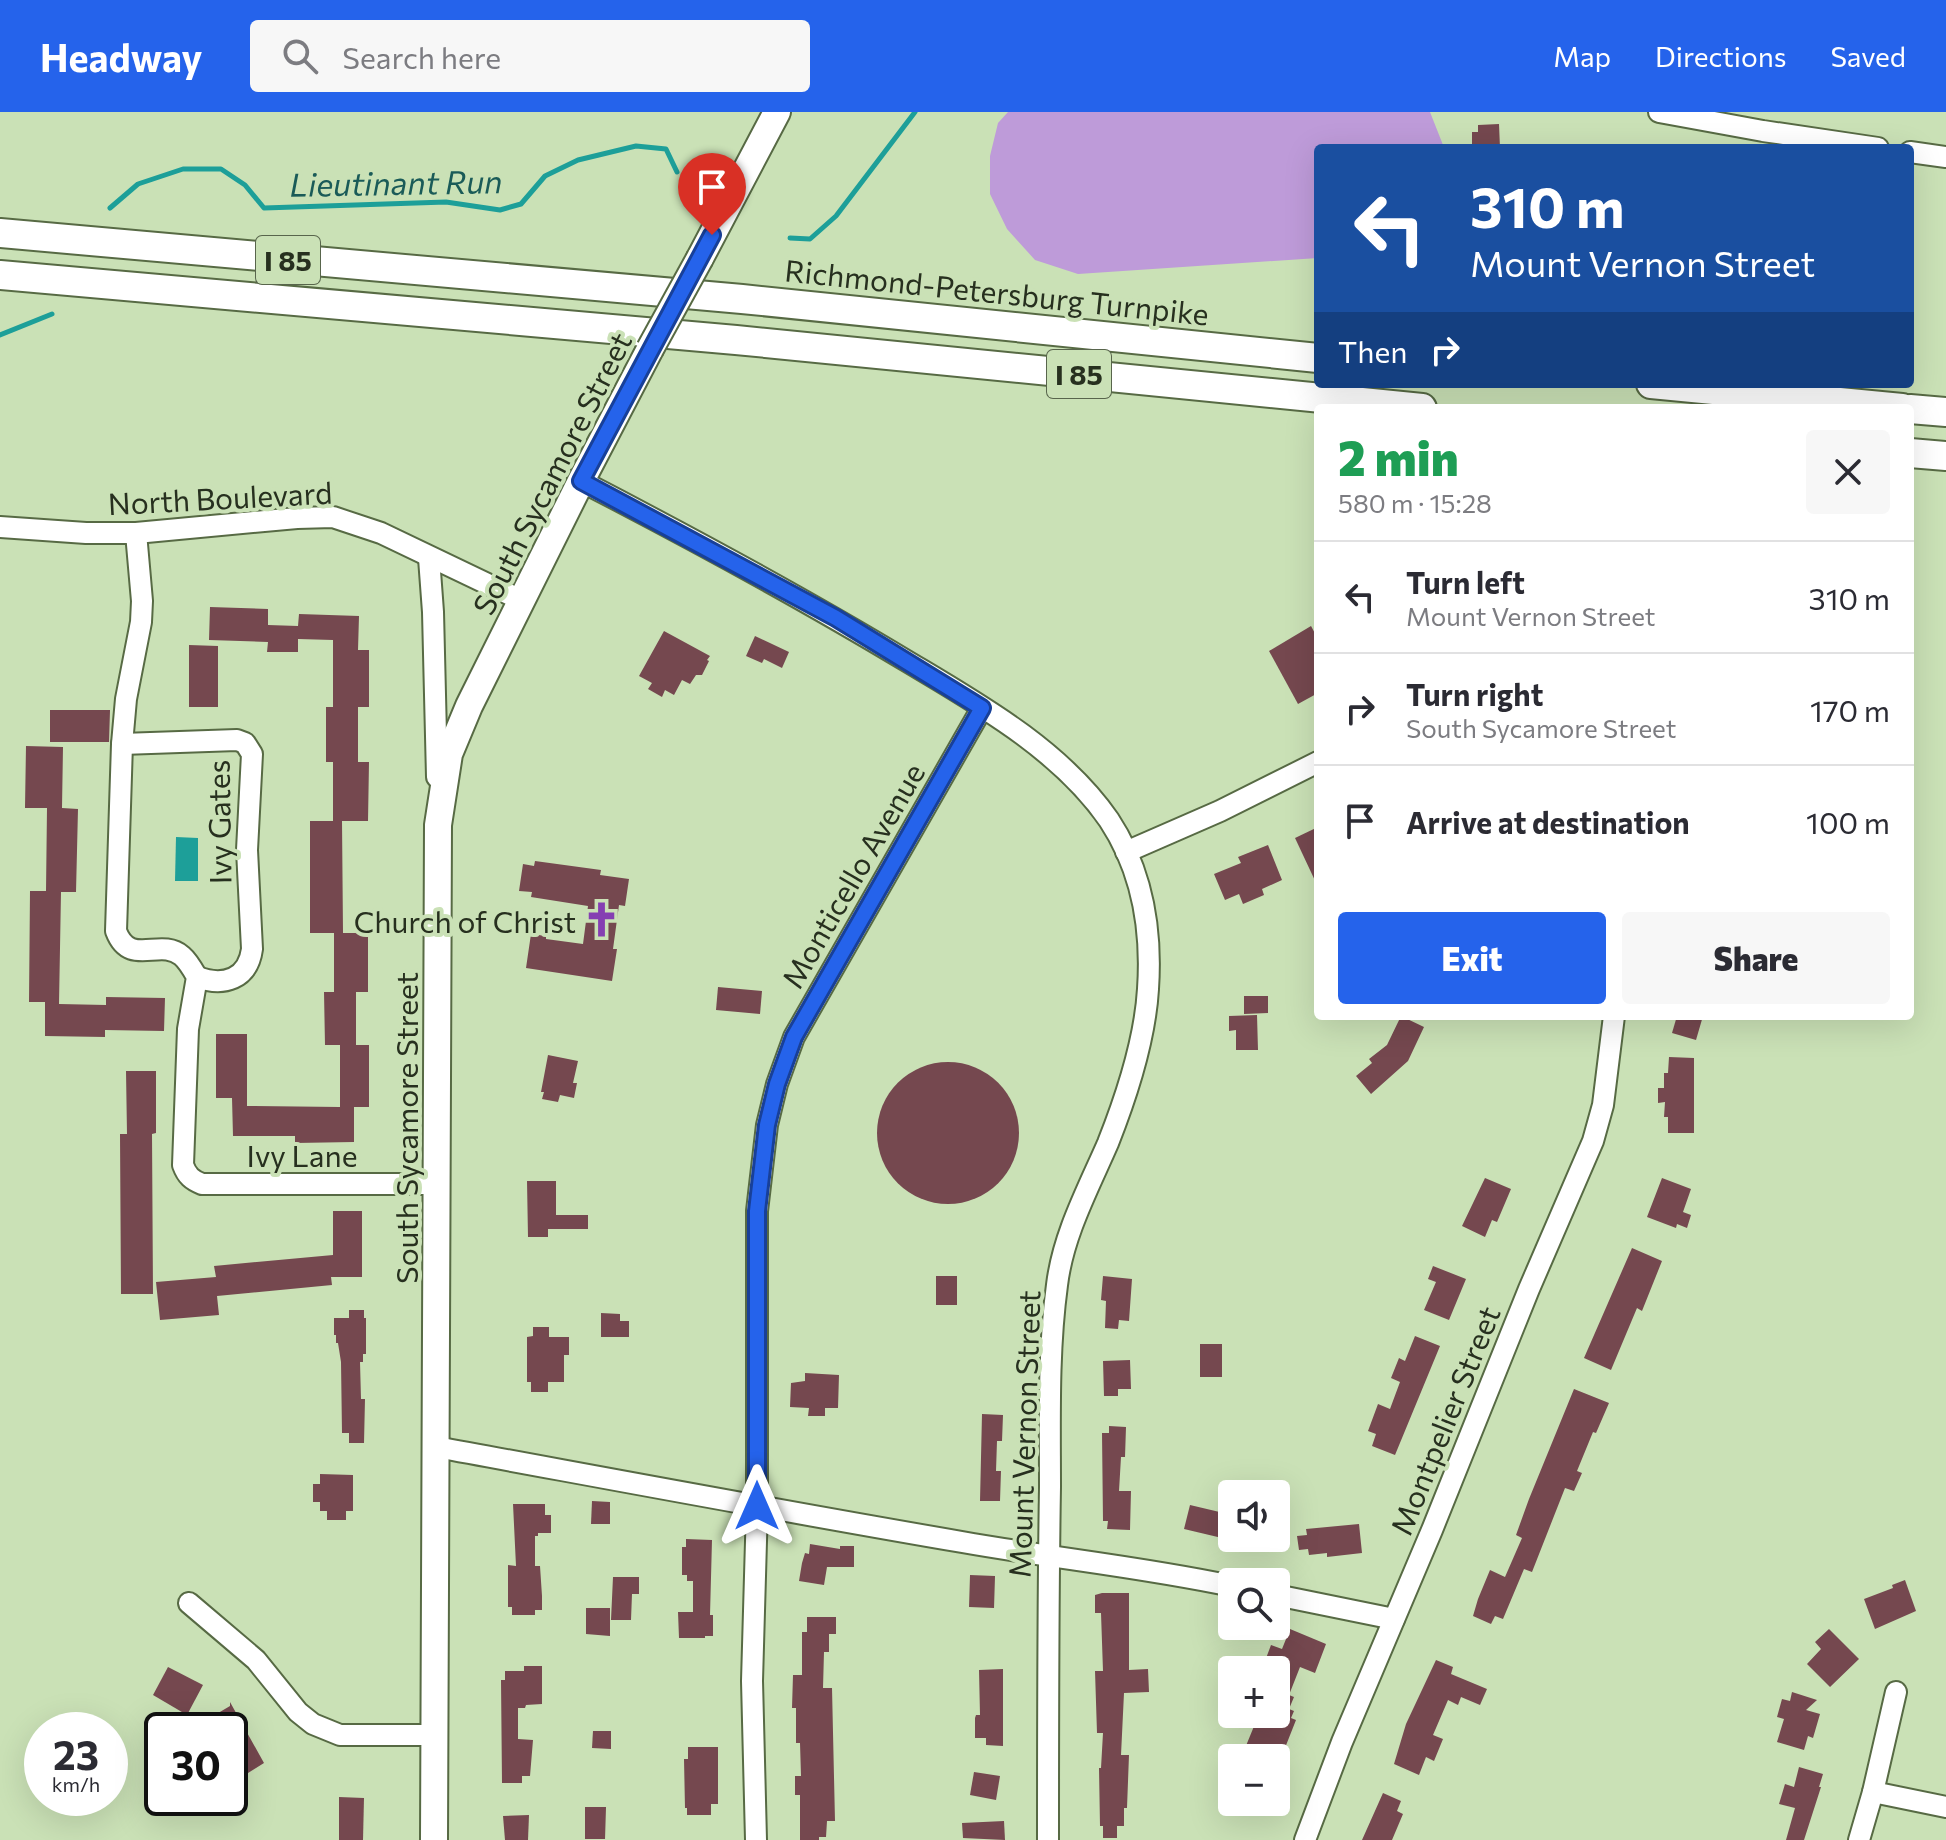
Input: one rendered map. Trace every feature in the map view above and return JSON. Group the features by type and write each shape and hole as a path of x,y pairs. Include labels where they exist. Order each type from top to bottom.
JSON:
{"highway":[{"name":"Richmond-Petersburg Turnpike","path":"0,233 742,299 1314,358"},
{"name":"I 85","path":"0,275 752,342 1381,404"},
{"path":"1693,388 1860,404"},
{"path":"1914,409 1946,412"},
{"path":"1914,453 1946,456"}],"main road":[{"name":"South Sycamore Street","path":"434,1840 438,825 449,754 521,600 630,385 777,112"}],"street":[{"path":"1659,112 1851,144"},
{"path":"1914,153 1946,157"},
{"name":"Mount Vernon Street","path":"581,481 836,618 982,708 1061,766 1109,821 1126,852 1146,911 1150,945 1142,1031 1126,1092 1074,1220 1057,1284 1051,1376 1048,1840"},
{"name":"North Boulevard","path":"0,527 136,533 333,517 370,529 521,600"},
{"path":"136,533 141,567 141,622 126,699 122,744 116,931 125,946 134,951 171,950 182,956 197,977"},
{"path":"429,558 438,825"},
{"name":"Monticello Avenue","path":"756,1840 752,1681 757,1506 757,1211 761,1163 777,1084 794,1037 982,708"},
{"name":"Ivy Gates","path":"122,744 237,740 245,743 252,754 247,850 250,961 235,979 210,982 197,977"},
{"path":"1126,852 1220,811 1314,764"},
{"name":"Ivy Lane","path":"197,977 188,1029 183,1165 192,1180 202,1184 436,1184"},
{"name":"Montpelier Street","path":"1305,1840 1342,1742 1593,1141 1603,1105 1614,1020"},
{"path":"436,1447 1049,1557 1218,1583"},
{"path":"1290,1598 1394,1619"},
{"path":"189,1603 256,1660 298,1712 313,1724 340,1735 434,1735"},
{"path":"1859,1840 1896,1692"},
{"path":"1873,1792 1946,1807"}],"shaded area":[{"path":"1008,112 1430,112 1443,144 1314,144 1314,258 1078,274 1035,260 1007,229 990,194 990,156 998,123"}],"water":[{"path":"176,837 198,838 198,881 175,881"}],"building":[{"path":"1499,124 1500,144 1472,144 1472,132 1478,132 1478,125"},
{"path":"210,607 268,609 268,625 298,626 299,614 359,616 358,650 369,650 369,707 358,707 358,762 369,762 368,821 342,821 343,933 368,933 368,992 356,992 356,1045 369,1045 369,1107 354,1107 354,1142 295,1143 295,1136 233,1136 232,1098 216,1098 216,1034 247,1034 247,1106 340,1107 340,1045 325,1045 324,992 334,992 334,933 310,933 310,821 333,821 333,762 326,762 326,707 333,707 333,640 298,639 298,652 267,652 268,642 209,640"},
{"path":"1311,626 1314,632 1314,695 1298,704 1269,651"},
{"path":"664,631 710,656 702,675 696,675 690,684 682,680 674,695 665,690 662,697 648,689 652,683 639,676"},
{"path":"755,636 789,652 782,668 764,659 762,663 746,656"},
{"path":"189,645 218,646 218,707 189,707"},
{"path":"50,710 110,710 109,742 50,742"},
{"path":"26,746 63,747 62,808 78,809 76,892 61,892 59,1004 106,1005 106,997 165,998 164,1031 105,1030 105,1037 45,1036 45,1002 29,1002 30,891 46,891 47,808 25,808"},
{"path":"1314,829 1314,878 1295,838"},
{"path":"1268,845 1282,880 1262,889 1264,895 1243,904 1239,894 1225,900 1214,874 1241,863 1238,857"},
{"name":"Church of Christ","path":"535,861 601,870 600,875 629,879 625,906 619,905 612,981 526,968 531,934 583,944 588,906 531,897 532,892 519,891 523,864 534,866"},
{"path":"718,987 762,991 760,1014 716,1010"},
{"path":"1244,996 1268,996 1268,1013 1244,1014"},
{"path":"1257,1015 1258,1050 1236,1050 1236,1030 1229,1031 1229,1016"},
{"path":"1399,1020 1409,1020 1424,1027 1408,1061 1371,1094 1356,1076 1372,1063 1369,1059 1387,1045"},
{"path":"1676,1020 1702,1020 1696,1040 1672,1033"},
{"path":"548,1055 578,1061 573,1083 577,1083 574,1098 560,1095 558,1102 542,1099"},
{"path":"1669,1057 1694,1058 1694,1133 1668,1133 1668,1117 1664,1117 1665,1102 1658,1103 1658,1088 1664,1088"},
{"path":"948,1062 975,1068 998,1083 1013,1106 1019,1133 1013,1160 998,1183 975,1198 948,1204 921,1198 898,1183 883,1160 877,1133 883,1106 898,1083 921,1068"},
{"path":"126,1071 156,1071 156,1133 152,1134 153,1294 121,1294 120,1134 127,1134"},
{"path":"1485,1178 1511,1189 1497,1222 1492,1220 1485,1237 1462,1226"},
{"path":"1662,1178 1691,1189 1683,1212 1691,1215 1687,1228 1677,1224 1676,1228 1647,1217"},
{"path":"527,1181 556,1181 556,1215 588,1215 588,1229 548,1229 548,1237 528,1237"},
{"path":"333,1211 362,1211 362,1277 331,1277 332,1285 217,1296 219,1315 160,1320 156,1282 216,1277 214,1266 333,1255"},
{"path":"1632,1248 1662,1261 1642,1311 1637,1308 1611,1370 1584,1358"},
{"path":"1433,1266 1466,1279 1449,1320 1424,1310 1436,1282 1428,1279"},
{"path":"936,1276 957,1276 957,1305 936,1305"},
{"path":"1103,1276 1132,1279 1129,1321 1119,1320 1118,1329 1105,1328 1106,1301 1101,1300"},
{"path":"349,1310 364,1310 366,1318 366,1354 360,1362 361,1399 365,1399 364,1443 349,1443 349,1433 342,1433 341,1362 334,1335 334,1318 349,1318"},
{"path":"601,1313 620,1314 620,1321 629,1321 629,1337 601,1337"},
{"path":"533,1327 549,1327 549,1337 569,1337 569,1355 564,1355 564,1382 548,1382 548,1392 531,1392 531,1382 527,1382 527,1337 533,1336"},
{"path":"1415,1336 1440,1346 1395,1455 1372,1446 1376,1434 1368,1431 1378,1404 1390,1409 1400,1382 1391,1378 1399,1358 1405,1361"},
{"path":"1200,1344 1222,1344 1222,1377 1200,1377"},
{"path":"1130,1360 1131,1389 1118,1389 1118,1396 1104,1396 1103,1361"},
{"path":"805,1373 839,1375 838,1408 825,1408 825,1416 808,1416 809,1408 790,1407 791,1383 805,1381"},
{"path":"1574,1389 1609,1403 1577,1471 1582,1473 1574,1491 1565,1488 1532,1572 1524,1569 1503,1619 1495,1616 1491,1624 1473,1616 1478,1599 1490,1570 1505,1577 1522,1538 1516,1535 1529,1499"},
{"path":"982,1414 1003,1415 1002,1441 997,1441 996,1471 1001,1471 1000,1501 980,1501"},
{"path":"1109,1426 1126,1427 1119,1491 1131,1491 1130,1530 1107,1529 1108,1521 1103,1521 1102,1433 1109,1433"},
{"path":"320,1474 353,1475 353,1511 346,1511 346,1520 327,1520 327,1511 320,1511 320,1502 313,1502 313,1484 320,1484"},
{"path":"592,1501 610,1502 610,1524 591,1524"},
{"path":"513,1504 545,1504 545,1515 551,1515 551,1533 535,1536 535,1566 540,1566 542,1610 535,1610 535,1615 512,1615 512,1607 508,1607 508,1565 516,1566"},
{"path":"1190,1505 1218,1512 1218,1537 1184,1529"},
{"path":"1359,1524 1362,1553 1327,1557 1327,1553 1309,1555 1308,1549 1299,1550 1297,1536 1307,1535 1306,1529"},
{"path":"686,1539 712,1540 710,1615 713,1615 713,1636 705,1638 679,1638 678,1612 693,1612 693,1581 687,1581 687,1575 682,1575 682,1547 686,1547"},
{"path":"810,1544 840,1549 840,1546 854,1546 854,1567 827,1567 824,1585 799,1581"},
{"path":"970,1575 995,1576 994,1608 969,1607"},
{"path":"613,1577 639,1577 639,1594 632,1594 631,1620 611,1620"},
{"path":"1905,1580 1916,1611 1875,1629 1864,1599"},
{"path":"1129,1593 1129,1670 1148,1669 1149,1692 1124,1693 1121,1755 1129,1755 1127,1808 1124,1808 1124,1826 1117,1826 1117,1838 1103,1838 1103,1826 1100,1826 1099,1768 1103,1733 1097,1733 1095,1671 1103,1671 1101,1613 1095,1613 1095,1595"},
{"path":"586,1608 610,1608 610,1636 586,1634"},
{"path":"807,1617 836,1617 836,1634 829,1634 829,1652 824,1652 823,1688 832,1688 835,1821 827,1821 826,1837 819,1837 819,1840 800,1840 800,1795 795,1795 795,1776 801,1776 800,1743 796,1743 796,1708 792,1708 793,1675 802,1675 802,1632 807,1632"},
{"path":"1290,1629 1326,1644 1315,1673 1300,1667 1290,1692 1290,1656 1267,1656 1271,1645 1282,1649 1286,1640 1290,1640"},
{"path":"1829,1629 1859,1659 1830,1687 1807,1664 1821,1649 1815,1642"},
{"path":"1436,1660 1453,1667 1451,1674 1487,1689 1480,1705 1461,1697 1458,1705 1448,1700 1433,1735 1443,1739 1434,1761 1426,1757 1419,1775 1394,1764 1406,1724"},
{"path":"524,1666 542,1666 542,1704 518,1708 518,1739 533,1740 530,1776 522,1776 522,1783 502,1783 501,1680 505,1680 505,1671 524,1671"},
{"path":"168,1667 203,1685 189,1712 182,1712 153,1695"},
{"path":"1003,1669 1003,1746 986,1745 986,1738 975,1738 975,1718 980,1715 979,1670"},
{"path":"1792,1692 1817,1700 1806,1710 1820,1714 1813,1738 1808,1736 1804,1750 1777,1742 1784,1719 1777,1717 1782,1699 1790,1701"},
{"path":"230,1702 236,1712 220,1712 230,1706"},
{"path":"1290,1709 1294,1711 1291,1718 1296,1720 1287,1744 1247,1744 1253,1728 1290,1728"},
{"path":"593,1731 611,1731 611,1749 592,1748"},
{"path":"248,1734 264,1763 248,1773"},
{"path":"688,1747 718,1747 718,1804 711,1804 711,1815 687,1815 684,1759 688,1759"},
{"path":"1799,1767 1823,1774 1821,1787 1804,1840 1786,1840 1795,1808 1779,1804 1785,1784 1794,1787"},
{"path":"974,1772 1000,1776 996,1800 970,1795"},
{"path":"1383,1793 1401,1801 1397,1811 1403,1814 1392,1840 1362,1840"},
{"path":"339,1797 364,1798 363,1840 339,1840"},
{"path":"585,1807 606,1807 605,1839 585,1839"},
{"path":"529,1815 528,1840 505,1840 503,1816"},
{"path":"1004,1821 1005,1840 963,1838 962,1823"}],"waterway":[{"name":"Lieutinant Run","path":"790,238 810,239 836,216 915,112"},
{"name":"Lieutinant Run","path":"110,208 138,184 183,169 221,169 245,185 264,208 446,202 500,210 521,204 545,176 578,160 636,146 666,149 677,172"},
{"name":"Lieutinant Run","path":"0,335 52,314"}],"place":[{"name":"Church of Christ","path":"602,920"}],"route":[{"path":"712,235 581,481 836,618 982,708 826,977 794,1037 777,1084 761,1163 757,1211 757,1506"}]}
